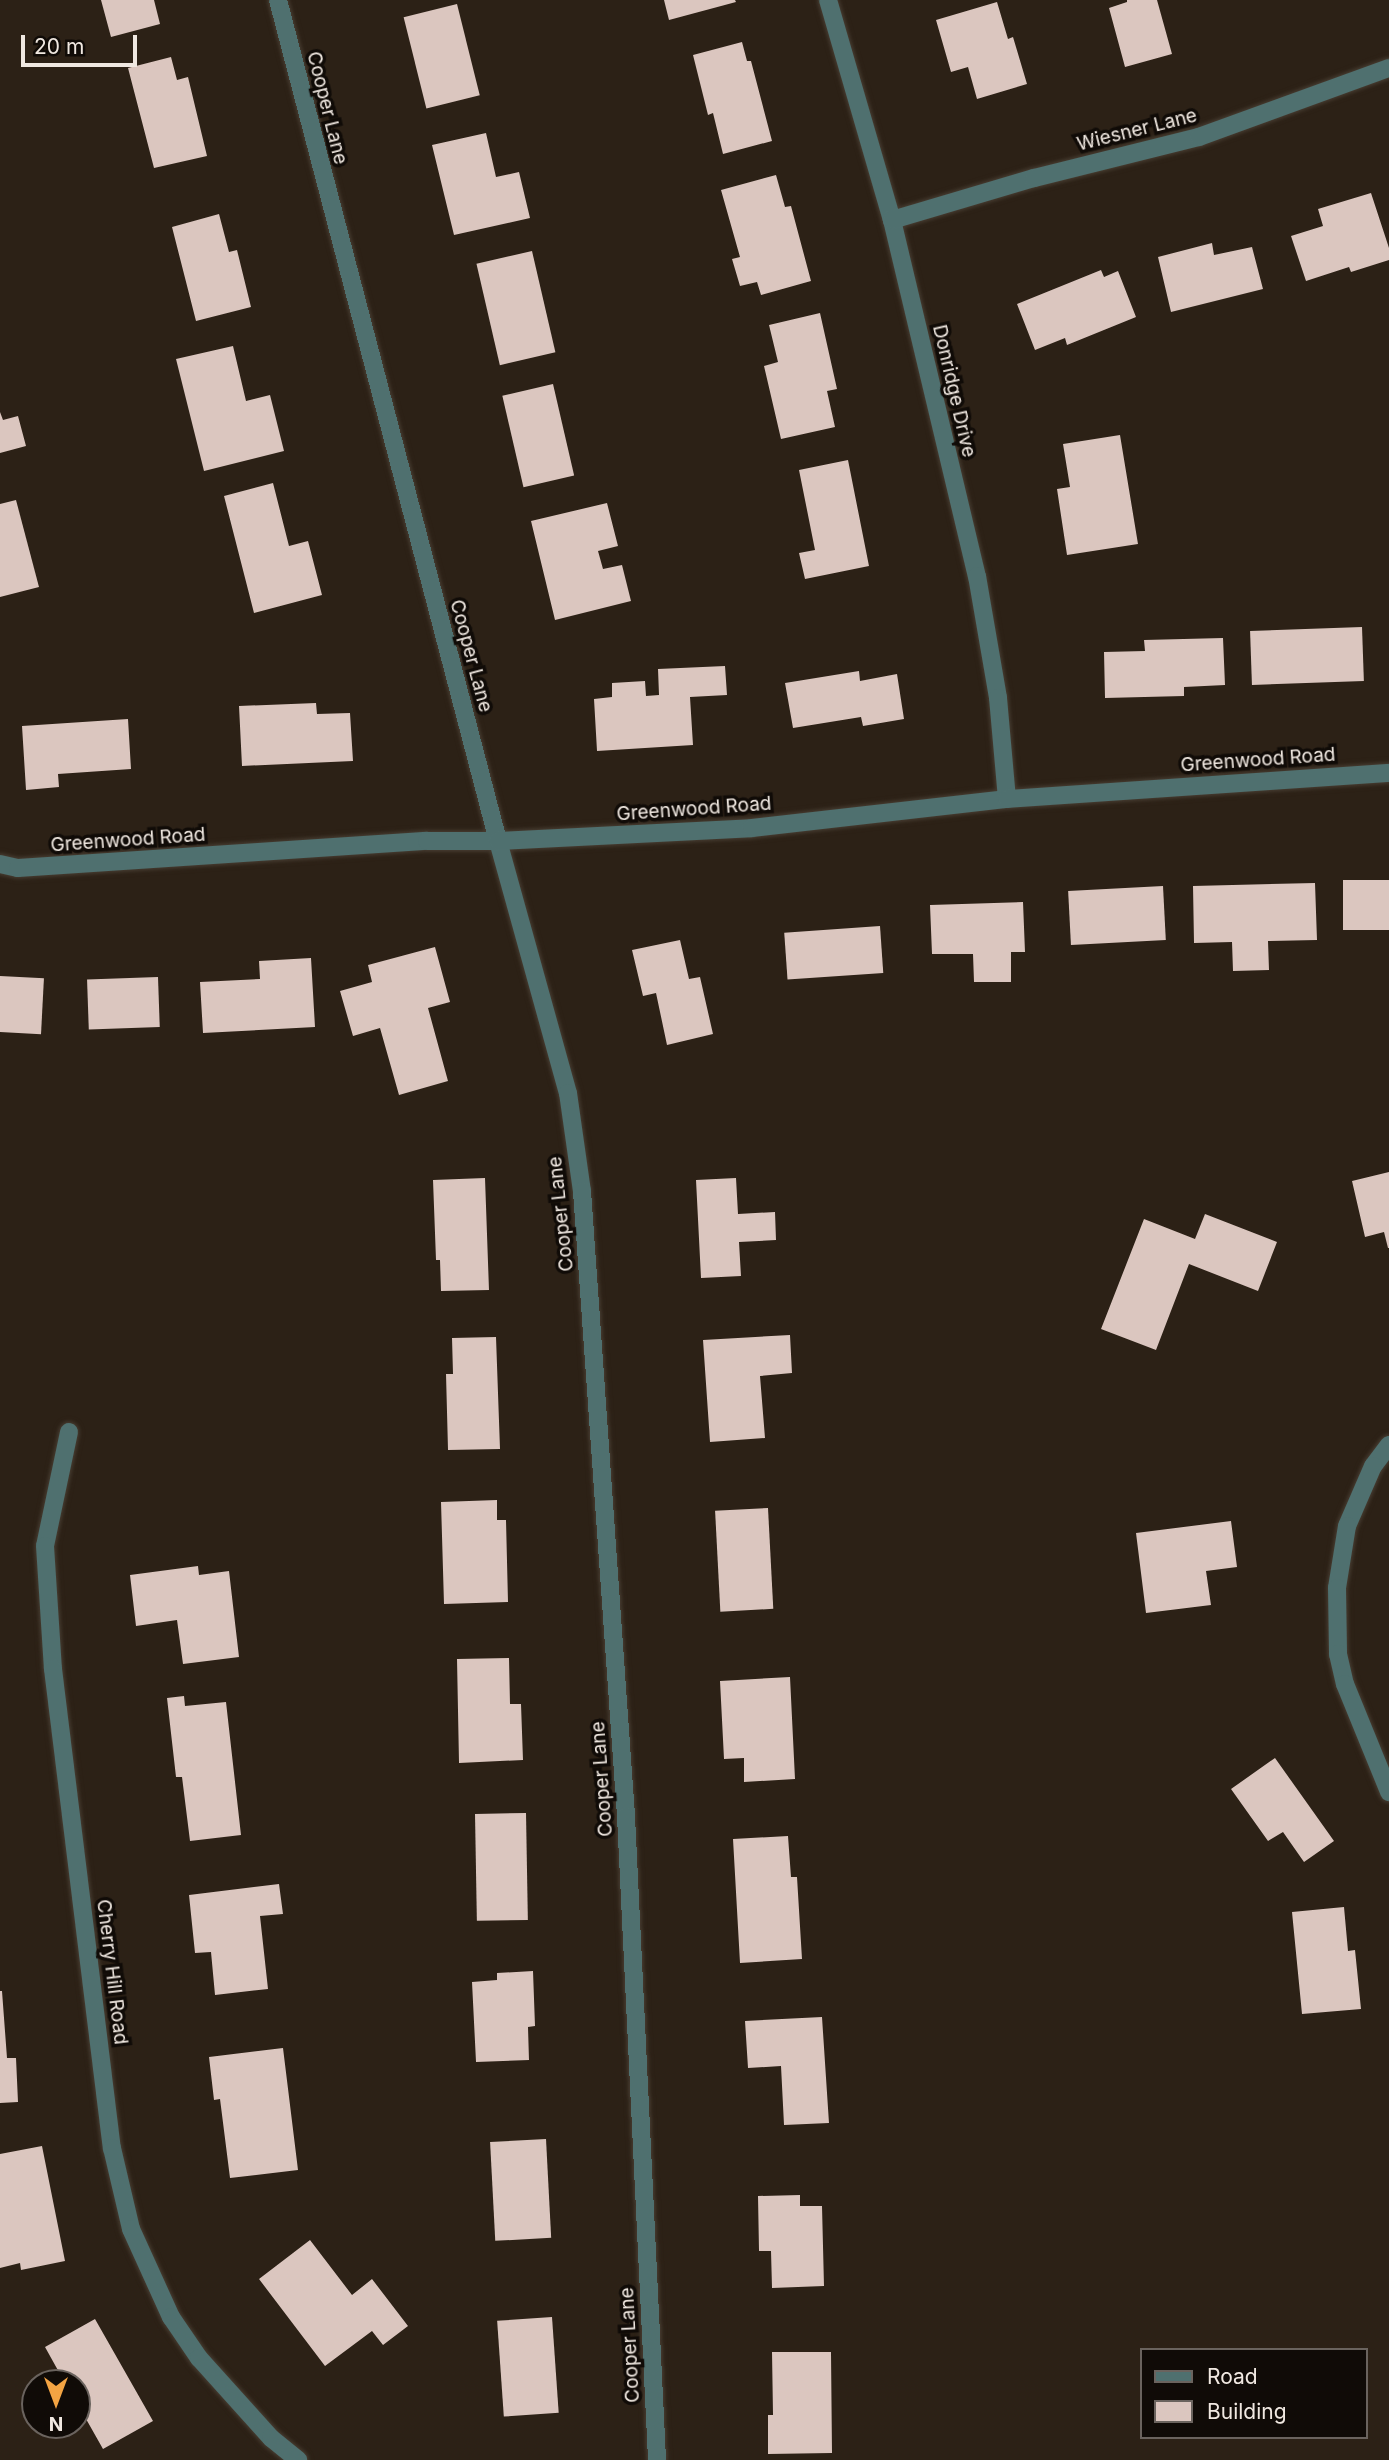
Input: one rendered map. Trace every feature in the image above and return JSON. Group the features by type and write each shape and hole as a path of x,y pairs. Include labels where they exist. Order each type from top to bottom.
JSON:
{"street":[{"name":"Cooper Lane","path":"278,0 498,841 568,1093 582,1191 626,1816 656,2460"},
{"name":"Donridge Drive","path":"828,0 892,220 977,576 998,698 1007,799"},
{"name":"Wiesner Lane","path":"892,220 1034,178 1199,137 1389,68"},
{"name":"Greenwood Road","path":"0,864 18,868 427,841 498,841 752,828 1007,799 1389,773"},
{"name":"Cherry Hill Road","path":"69,1432 45,1546 50,1628 54,1683 116,2162 131,2229 171,2317 199,2358 271,2438 298,2460"},
{"path":"1389,1445 1373,1466 1347,1526 1337,1588 1338,1654 1345,1684 1389,1791"}],"building":[{"path":"101,0 154,0 160,24 111,37"},
{"path":"664,0 735,0 736,2 669,20"},
{"path":"1127,0 1157,0 1172,54 1125,67 1109,8"},
{"path":"997,2 1008,39 1013,37 1027,84 977,99 968,67 951,72 936,20"},
{"path":"457,4 480,95 426,109 404,17"},
{"path":"742,42 747,61 751,61 772,141 723,154 713,113 708,115 693,55"},
{"path":"171,57 177,80 188,77 207,156 154,168 128,68"},
{"path":"486,133 496,177 519,172 530,218 454,235 432,145"},
{"path":"776,175 785,207 791,206 811,281 761,295 757,282 740,286 732,259 740,257 721,190"},
{"path":"1371,193 1389,248 1389,260 1351,272 1349,267 1306,281 1291,236 1323,226 1318,209"},
{"path":"219,214 229,252 237,250 251,307 196,321 172,227"},
{"path":"1212,243 1214,255 1252,247 1263,289 1171,312 1158,257"},
{"path":"532,251 555,352 500,365 476,264"},
{"path":"1101,270 1104,277 1118,271 1136,317 1067,345 1065,338 1035,350 1017,304"},
{"path":"820,313 837,389 827,391 835,427 781,439 764,366 778,362 769,325"},
{"path":"233,346 246,401 270,395 284,451 204,471 176,359"},
{"path":"553,384 574,476 523,487 502,396"},
{"path":"0,412 3,420 18,416 26,446 0,453"},
{"path":"1120,435 1138,544 1067,555 1057,489 1070,487 1063,444"},
{"path":"848,460 869,566 805,579 799,553 815,550 799,470"},
{"path":"273,483 289,546 308,541 322,595 254,613 224,496"},
{"path":"16,500 39,587 0,597 0,504"},
{"path":"607,503 618,546 598,551 603,569 622,565 631,601 555,620 531,521"},
{"path":"1362,627 1364,681 1252,685 1250,631"},
{"path":"1223,638 1225,685 1184,687 1184,696 1105,698 1104,652 1145,651 1144,640"},
{"path":"725,666 727,695 690,697 693,745 597,751 594,699 612,697 612,683 645,681 646,696 659,695 658,669"},
{"path":"859,671 860,681 897,674 904,719 863,726 861,717 793,728 785,683"},
{"path":"316,703 317,714 350,713 353,761 242,766 239,706"},
{"path":"128,719 131,769 58,774 59,787 26,790 22,726"},
{"path":"1343,880 1389,880 1389,930 1343,930"},
{"path":"1315,883 1317,940 1268,941 1269,970 1233,971 1232,942 1194,943 1193,886"},
{"path":"1163,886 1166,940 1071,945 1068,891"},
{"path":"1023,902 1025,952 1011,952 1011,982 974,982 973,954 932,954 930,905"},
{"path":"880,926 883,973 788,980 784,933"},
{"path":"680,940 689,979 700,977 713,1034 667,1045 656,993 643,996 632,950"},
{"path":"435,947 450,1002 428,1008 448,1081 399,1095 380,1028 353,1036 340,991 372,982 368,965"},
{"path":"311,958 315,1027 203,1033 200,982 260,979 259,961"},
{"path":"0,976 44,978 41,1034 0,1032"},
{"path":"158,977 160,1027 89,1029 87,979"},
{"path":"1389,1172 1388,1248 1384,1232 1365,1237 1352,1181"},
{"path":"485,1178 489,1290 441,1291 440,1260 436,1260 433,1180"},
{"path":"736,1178 738,1214 775,1212 776,1240 739,1242 741,1276 701,1278 696,1180"},
{"path":"1205,1214 1277,1242 1258,1291 1189,1264 1156,1350 1101,1329 1144,1219 1195,1239"},
{"path":"790,1335 792,1373 760,1376 765,1438 710,1442 703,1340"},
{"path":"496,1337 500,1449 448,1450 446,1374 453,1374 452,1338"},
{"path":"497,1500 497,1520 506,1520 508,1602 444,1604 441,1502"},
{"path":"768,1508 773,1609 720,1612 715,1511"},
{"path":"1231,1521 1237,1567 1206,1571 1211,1605 1146,1613 1136,1533"},
{"path":"198,1566 199,1575 229,1571 239,1657 183,1664 177,1620 136,1626 130,1575"},
{"path":"509,1658 510,1704 521,1704 523,1760 459,1763 457,1659"},
{"path":"790,1677 795,1779 744,1782 744,1758 724,1759 720,1681"},
{"path":"184,1696 185,1706 226,1702 241,1835 190,1841 182,1777 176,1777 167,1698"},
{"path":"1275,1758 1334,1841 1304,1862 1283,1832 1268,1841 1231,1789"},
{"path":"526,1813 528,1920 477,1921 475,1814"},
{"path":"788,1836 791,1877 797,1877 802,1959 740,1963 733,1839"},
{"path":"279,1884 283,1914 260,1916 268,1989 215,1995 211,1952 195,1953 189,1895"},
{"path":"1344,1907 1348,1951 1355,1950 1361,2009 1302,2014 1292,1912"},
{"path":"533,1971 535,2026 528,2027 529,2060 476,2062 472,1982 497,1980 497,1973"},
{"path":"0,1991 7,2058 16,2058 18,2102 0,2103"},
{"path":"822,2017 829,2123 784,2125 781,2066 748,2068 745,2021"},
{"path":"283,2048 298,2170 230,2178 220,2099 214,2100 209,2057"},
{"path":"546,2139 551,2238 495,2241 490,2142"},
{"path":"42,2146 65,2261 21,2270 20,2263 0,2268 0,2154"},
{"path":"800,2195 800,2206 822,2206 824,2286 772,2288 771,2251 759,2251 758,2196"},
{"path":"310,2240 352,2295 372,2279 408,2326 383,2345 372,2331 325,2366 259,2279"},
{"path":"552,2317 559,2413 504,2417 497,2321"},
{"path":"95,2319 153,2421 103,2449 91,2428 91,2369 57,2369 45,2347"},
{"path":"772,2352 831,2352 832,2453 768,2454 768,2415 773,2415"}]}
